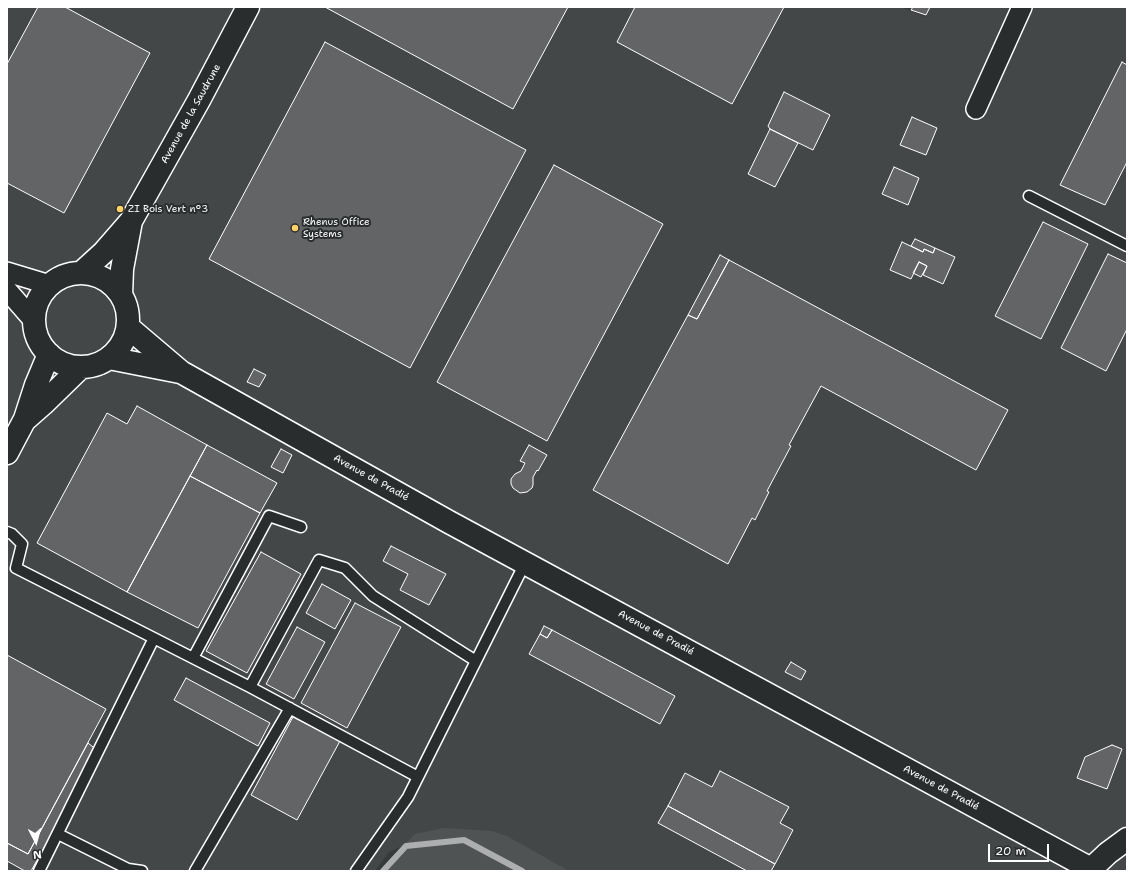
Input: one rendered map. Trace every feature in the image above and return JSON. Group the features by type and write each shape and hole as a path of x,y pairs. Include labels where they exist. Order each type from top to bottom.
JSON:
{"street":[{"name":"Avenue de la Saudrune","path":"81,273 104,252 131,221 199,100 248,7"},
{"path":"976,109 1022,7"},
{"name":"Avenue de la Saudrune","path":"121,295 122,269 131,221"},
{"path":"7,272 50,285"},
{"path":"81,273 97,276 110,283 121,295 126,305 128,327 118,350 109,358 96,365 81,367 69,366 58,361 49,354 41,345 36,333 34,321 36,308 42,295 50,285 70,274 81,273"},
{"path":"7,290 34,321"},
{"name":"Avenue de Pradié","path":"128,327 181,372 449,522 1092,870 1108,853 1127,839"},
{"path":"7,452 25,420 36,385 49,354"},
{"name":"Avenue de Pradié","path":"109,358 181,372"},
{"path":"25,420 81,367"}],"lane":[{"path":"1029,196 1127,246"},
{"path":"192,658 269,516 301,527"},
{"path":"7,532 12,534 22,544 16,568 250,687 418,777"},
{"path":"250,687 319,560 345,568 373,596 476,661"},
{"path":"356,871 408,797 525,563"},
{"path":"39,871 154,638"},
{"path":"195,871 290,708"},
{"path":"58,834 122,869 142,871"}],"shaded area":[{"path":"7,7 901,7 926,17 930,7 1127,7 1127,871 548,871 416,840 389,852 375,871 7,871"},
{"path":"444,828 492,831 507,836 569,871 380,871 415,834"}],"building":[{"path":"38,7 65,7 150,53 64,213 7,183 7,64"},
{"path":"325,7 568,7 513,109"},
{"path":"635,7 784,7 732,104 617,42"},
{"path":"913,7 930,7 926,15 911,10"},
{"path":"325,42 526,150 410,368 209,259"},
{"path":"1122,62 1127,65 1127,162 1105,205 1060,185"},
{"path":"784,92 830,115 813,150 770,129 768,126"},
{"path":"912,117 937,128 926,155 900,145"},
{"path":"770,129 798,143 775,187 748,174"},
{"path":"554,165 663,224 547,441 437,382"},
{"path":"894,167 919,178 908,205 882,194"},
{"path":"1043,222 1088,244 1041,339 995,316"},
{"path":"915,239 935,248 933,253 924,249 923,252 911,246"},
{"path":"902,242 923,252 924,249 933,253 935,248 955,257 943,284 923,275 927,266 919,262 911,279 890,270"},
{"path":"1108,254 1127,263 1127,329 1106,371 1061,348"},
{"path":"720,255 729,260 697,319 688,315"},
{"path":"729,260 1008,410 976,470 821,386 789,445 791,446 767,491 769,492 755,520 752,518 728,564 593,490 688,315 697,319"},
{"path":"919,262 927,266 921,277 913,273"},
{"path":"254,369 266,375 259,387 247,382"},
{"path":"137,406 207,445 127,592 37,543 107,413 127,424"},
{"path":"207,445 277,483 260,513 190,476"},
{"path":"529,445 547,455 533,477 532,488 527,492 520,493 513,488 511,479 515,474 521,471 525,463 520,461"},
{"path":"281,449 292,455 283,473 271,467"},
{"path":"190,476 260,513 198,628 127,592"},
{"path":"391,546 446,574 429,605 400,590 408,574 383,561"},
{"path":"261,552 301,574 247,673 206,651"},
{"path":"322,584 351,600 335,629 306,613"},
{"path":"355,603 401,627 347,728 301,703"},
{"path":"544,626 552,630 547,638 540,634"},
{"path":"297,627 325,642 294,699 266,684"},
{"path":"552,630 675,696 660,724 529,654 540,634 547,638"},
{"path":"7,655 106,709 28,854 7,843"},
{"path":"791,662 806,671 801,680 785,672"},
{"path":"186,678 270,723 258,746 174,700"},
{"path":"293,717 340,741 297,820 251,795"},
{"path":"88,743 98,751 31,871 25,871 7,861 7,843 28,854"},
{"path":"1112,745 1122,749 1107,789 1077,778 1085,757"},
{"path":"720,771 789,807 780,823 793,830 775,864 668,806 685,773 712,787"},
{"path":"668,806 775,864 771,871 747,871 658,823"}],"waterway":[{"path":"383,871 406,846 464,840 522,871"}],"place":[{"name":"ZI Bois Vert n°3","path":"120,209"},
{"name":"Rhenus Office Systems","path":"295,228"}]}
